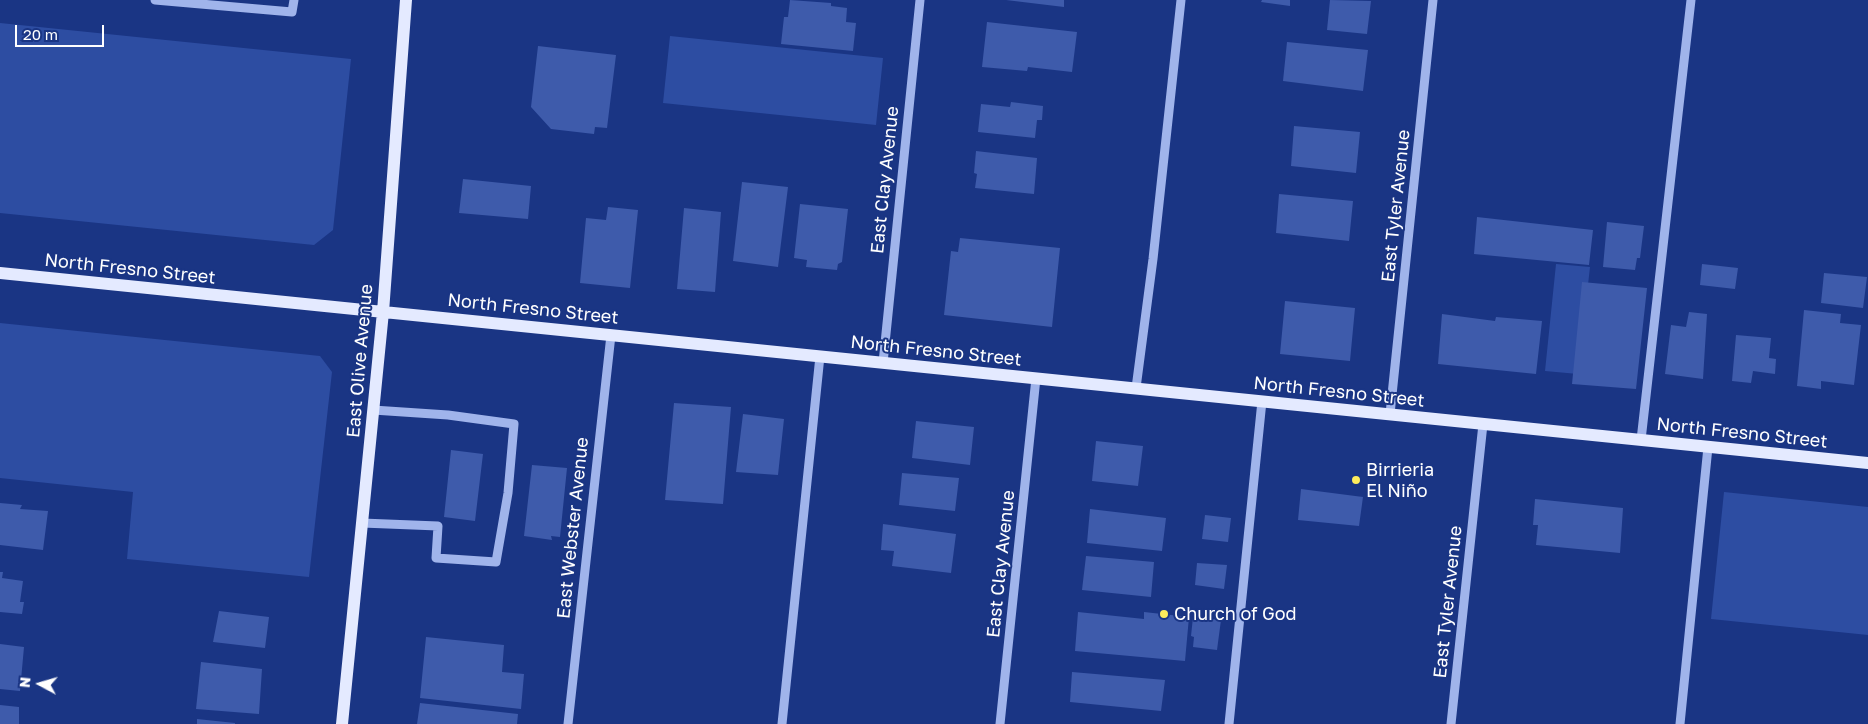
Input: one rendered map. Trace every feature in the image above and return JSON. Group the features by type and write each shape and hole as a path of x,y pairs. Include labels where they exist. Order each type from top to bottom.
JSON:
{"main road":[{"name":"East Olive Avenue","path":"342,724 383,312 406,0"},
{"name":"North Fresno Street","path":"0,273 1868,463"}],"street":[{"path":"155,0 292,12 294,0"},
{"name":"East Clay Avenue","path":"882,362 920,0"},
{"path":"1136,388 1153,259 1181,0"},
{"name":"East Tyler Avenue","path":"1390,414 1433,0"},
{"path":"1641,440 1691,0"},
{"name":"East Webster Avenue","path":"568,724 611,335"},
{"path":"782,724 820,356"},
{"name":"East Clay Avenue","path":"1000,724 1036,378"},
{"path":"1229,724 1262,401"},
{"path":"362,523 438,526 436,558 496,562 508,493 514,424 374,410"},
{"name":"East Tyler Avenue","path":"1451,724 1483,424"},
{"path":"1680,724 1708,447"}],"shaded area":[{"path":"0,23 351,59 333,230 314,245 0,213"},
{"path":"670,36 883,58 876,125 663,103"},
{"path":"1556,264 1590,267 1578,374 1545,371"},
{"path":"0,323 320,356 332,372 309,577 127,559 133,492 0,478"},
{"path":"1724,492 1868,507 1868,635 1711,619"}],"building":[{"path":"790,0 831,3 831,6 847,8 846,22 856,23 853,51 781,44 784,17 788,17"},
{"path":"1006,0 1064,0 1064,7"},
{"path":"1262,0 1290,0 1290,6 1261,2"},
{"path":"1330,0 1371,1 1367,34 1327,30"},
{"path":"987,22 1077,32 1072,72 1028,67 1027,71 982,67"},
{"path":"1287,42 1368,50 1363,91 1283,81"},
{"path":"538,46 616,55 607,128 595,127 594,134 551,129 531,107"},
{"path":"1011,102 1043,106 1042,120 1037,120 1035,138 978,132 981,104 1010,107"},
{"path":"1294,126 1360,132 1356,173 1291,166"},
{"path":"976,151 1037,158 1034,194 975,188 977,174 974,173"},
{"path":"463,179 531,186 528,219 459,213"},
{"path":"742,182 788,187 778,267 733,261"},
{"path":"1279,194 1353,201 1349,241 1276,233"},
{"path":"800,204 848,209 842,262 838,264 837,270 806,267 807,260 794,258"},
{"path":"608,207 638,210 630,288 580,283 586,218 606,220"},
{"path":"684,208 721,212 715,292 677,289"},
{"path":"1477,217 1593,230 1589,265 1474,254"},
{"path":"1607,222 1644,226 1640,258 1637,258 1635,270 1603,267"},
{"path":"960,238 1060,248 1052,327 944,315 951,251 958,252"},
{"path":"1702,264 1738,268 1735,289 1700,285"},
{"path":"1824,273 1867,277 1863,308 1821,303"},
{"path":"1582,282 1647,288 1636,389 1572,384"},
{"path":"1285,301 1355,308 1350,361 1280,354"},
{"path":"1804,310 1841,314 1840,323 1861,325 1854,385 1821,381 1821,389 1797,386"},
{"path":"1689,312 1707,314 1703,379 1665,374 1671,325 1686,327"},
{"path":"1442,314 1495,321 1496,317 1542,321 1536,374 1438,364"},
{"path":"1736,335 1771,338 1769,358 1776,359 1775,374 1753,371 1751,383 1732,381"},
{"path":"674,403 731,407 723,504 665,500"},
{"path":"743,414 784,419 778,475 736,472"},
{"path":"916,421 974,427 970,465 912,458"},
{"path":"1096,441 1143,446 1138,486 1092,481"},
{"path":"451,450 483,454 475,521 444,517"},
{"path":"532,465 567,468 560,537 551,536 552,540 524,536"},
{"path":"902,473 959,478 955,511 899,505"},
{"path":"1301,489 1363,497 1359,526 1298,520"},
{"path":"1535,499 1623,508 1620,553 1536,545 1538,525 1533,525"},
{"path":"0,503 22,505 20,509 48,511 43,550 0,545"},
{"path":"1090,509 1166,518 1162,551 1087,543"},
{"path":"1205,515 1231,518 1228,542 1202,539"},
{"path":"883,524 956,534 951,573 892,566 894,551 881,550"},
{"path":"1086,556 1154,562 1151,597 1082,590"},
{"path":"1197,563 1227,565 1224,589 1195,585"},
{"path":"0,572 3,572 2,578 23,581 20,602 24,602 22,614 0,612"},
{"path":"219,611 269,617 265,648 213,642"},
{"path":"1078,612 1144,619 1144,612 1189,617 1185,661 1075,651"},
{"path":"1193,617 1221,620 1217,650 1193,647 1194,637 1191,636"},
{"path":"426,637 504,645 502,672 524,674 521,709 420,698"},
{"path":"0,644 24,647 20,691 0,689"},
{"path":"201,662 262,669 259,714 196,709"},
{"path":"1072,672 1165,680 1161,711 1070,702"},
{"path":"420,703 518,714 517,724 417,724"},
{"path":"0,705 19,707 19,724 0,724"},
{"path":"197,719 235,723 235,724 197,724"}],"place":[{"name":"Birrieria El Niño","path":"1356,480"},
{"name":"Church of God","path":"1164,614"}]}
